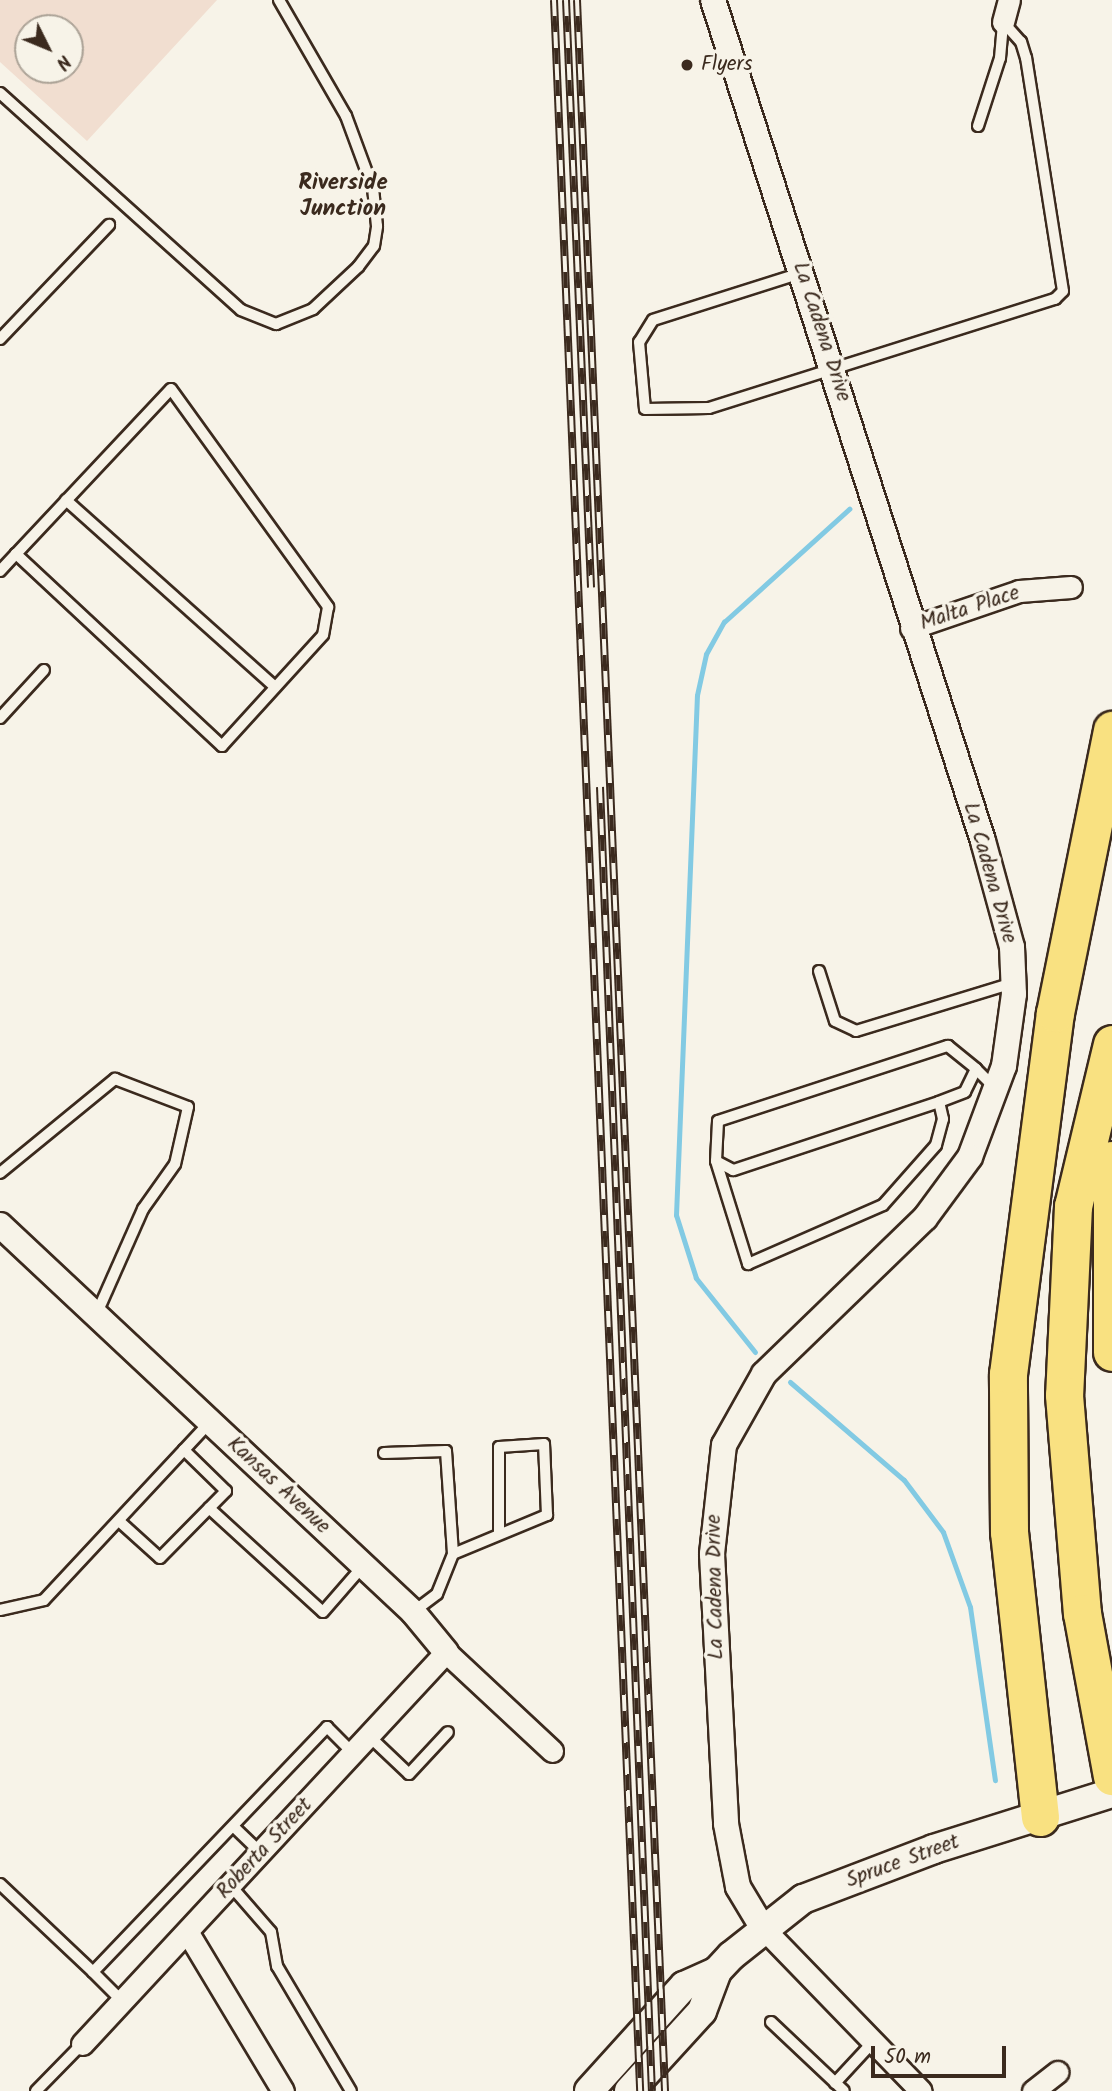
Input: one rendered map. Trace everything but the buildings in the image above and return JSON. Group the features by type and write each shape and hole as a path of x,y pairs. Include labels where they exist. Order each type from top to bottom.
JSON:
{"highway":[{"path":"1053,1813 1009,1532 1008,1374 1055,1013 1112,730"},
{"path":"1112,1044 1073,1206 1064,1383 1075,1558 1112,1776"},
{"path":"1112,1160 1112,1352"}],"main road":[{"name":"Spruce Street","path":"589,2091 684,1986 717,1971 762,1927 839,1885 1112,1793"},
{"name":"Spruce Street","path":"629,2091 702,2011 717,1971"}],"street":[{"name":"La Cadena Drive","path":"713,0 831,365 911,628 1001,901 1013,984 1011,1030 996,1089 970,1157 947,1192 764,1374 724,1445 712,1553 726,1824 738,1887 762,1927"},
{"path":"1003,22 1009,0"},
{"name":"Malta Place","path":"911,628 1019,591 1070,587"},
{"name":"Kansas Avenue","path":"0,1225 413,1612 446,1652 552,1751"},
{"name":"Roberta Street","path":"82,2044 188,1933 446,1652"},
{"path":"762,1927 921,2091"},
{"path":"188,1933 283,2091"},
{"path":"1033,2091 1056,2072"}],"lane":[{"path":"0,93 241,310 276,324 313,309 358,267 374,246 377,226 373,189 346,116 279,0"},
{"path":"801,272 653,320 639,342 645,408 709,408 831,365 1055,299 1063,291 1026,58 1021,42 1003,22"},
{"path":"978,126 1000,58 1003,22"},
{"path":"0,339 109,225"},
{"path":"0,570 171,389 328,607 323,635 222,746 16,554"},
{"path":"66,500 275,687"},
{"path":"0,718 44,670"},
{"path":"819,971 835,1021 856,1031 1013,984"},
{"path":"939,1102 943,1119 936,1145 883,1205 748,1264 716,1161 718,1121 948,1046 996,1089"},
{"path":"716,1161 733,1170 939,1102 965,1092 976,1069"},
{"path":"0,1173 115,1079 188,1107 176,1164 143,1209 96,1315"},
{"path":"0,1610 44,1600 210,1423"},
{"path":"453,1554 547,1515 544,1444 499,1447 499,1534"},
{"path":"119,1521 160,1558 226,1491 184,1450"},
{"path":"384,1453 446,1451 453,1554 437,1594 413,1612"},
{"path":"209,1507 323,1612 363,1566"},
{"path":"93,1972 327,1727 353,1753"},
{"path":"369,1736 410,1774 448,1732"},
{"path":"234,1827 261,1853"},
{"path":"0,1884 122,2001"},
{"path":"231,1886 271,1932 277,1966 351,2091"},
{"path":"771,2022 840,2087 872,2042"},
{"path":"36,2091 82,2044"}],"shaded area":[{"path":"0,0 217,0 87,141 24,84 84,84 84,14 14,14 14,75 0,62"}],"waterway":[{"path":"755,1352 696,1278 676,1215 697,695 706,654 724,622 849,509"},
{"path":"790,1382 904,1480 943,1532 970,1607 995,1780"}],"railway":[{"path":"554,0 640,2091"},
{"path":"566,0 591,587"},
{"path":"577,0 665,2091"},
{"path":"600,787 652,2091"}],"place":[{"name":"Flyers","path":"687,65"}],"district":[{"name":"Riverside Junction","path":"343,196"}]}
